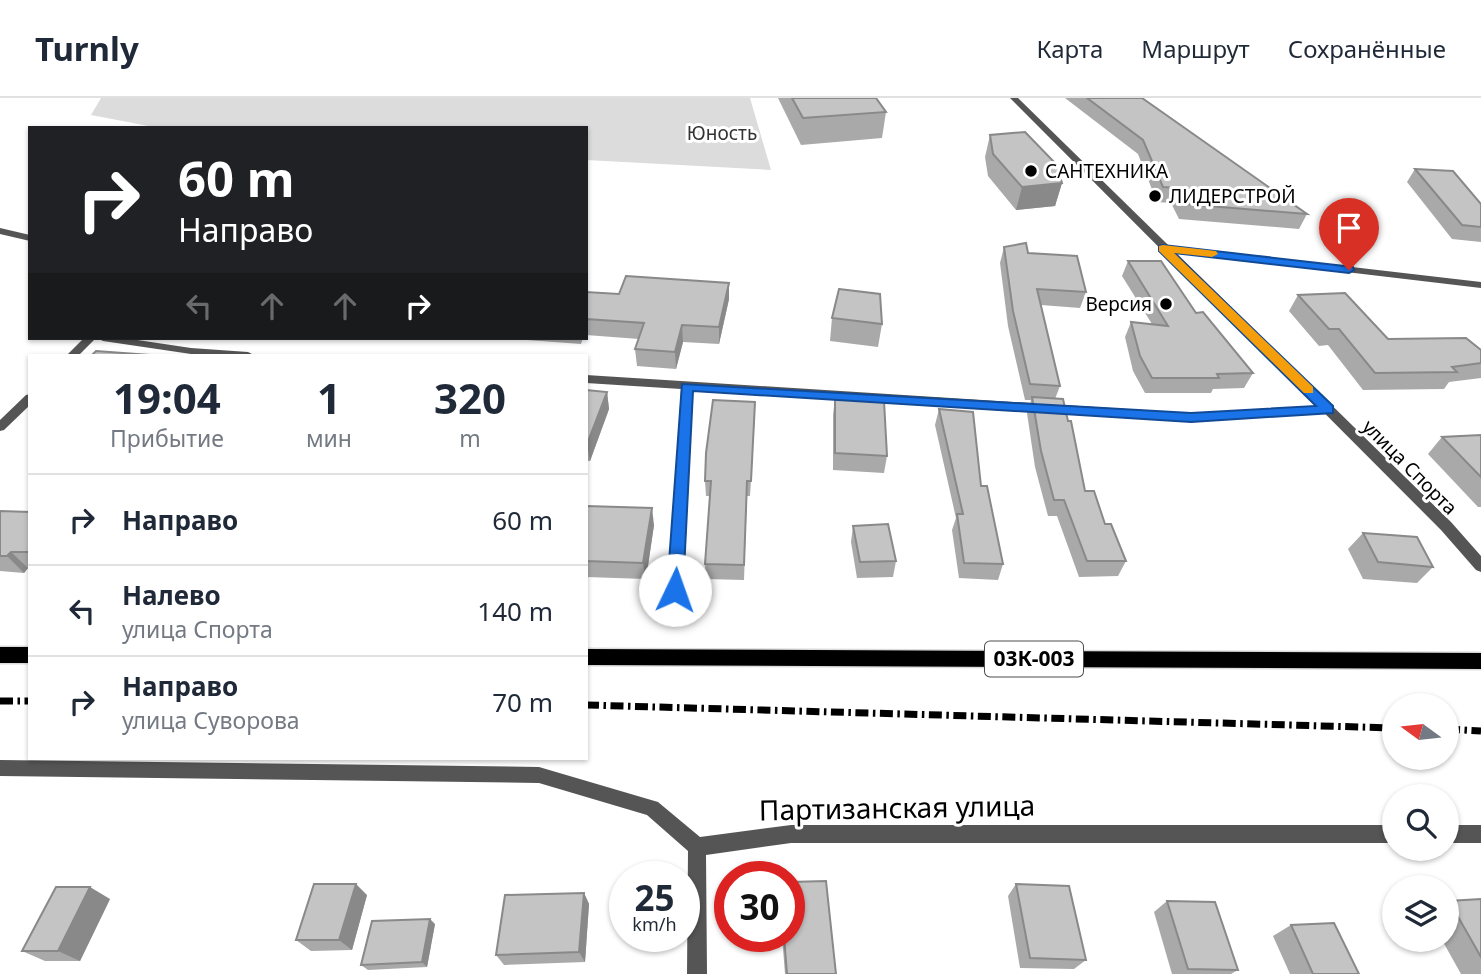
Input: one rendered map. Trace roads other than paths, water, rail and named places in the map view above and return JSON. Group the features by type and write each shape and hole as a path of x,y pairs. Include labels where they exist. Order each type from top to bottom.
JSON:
{"main road":[{"path":"0,654 28,655"},
{"name":"03К-003","path":"588,657 1481,661"}],"street":[{"name":"улица Спорта","path":"1014,98 1446,526 1481,566"},
{"path":"0,232 28,238"},
{"path":"1163,248 1481,285"},
{"path":"74,354 88,340"},
{"path":"117,340 234,354"},
{"path":"588,379 1191,417 1328,409"},
{"path":"675,590 687,387"},
{"path":"0,427 28,400"},
{"path":"0,768 538,775 652,808 697,847 697,974"},
{"name":"Партизанская улица","path":"697,847 791,834 1382,834"},
{"path":"1459,834 1481,834"}],"railway":[{"path":"0,701 28,701"},
{"path":"588,705 1382,728"},
{"path":"1460,730 1481,731"}],"place":[{"name":"САНТЕХНИКА","path":"1031,171"},
{"name":"ЛИДЕРСТРОЙ","path":"1155,196"},
{"name":"Версия","path":"1166,304"}],"park label":[{"name":"Юность","path":"722,133"}]}
